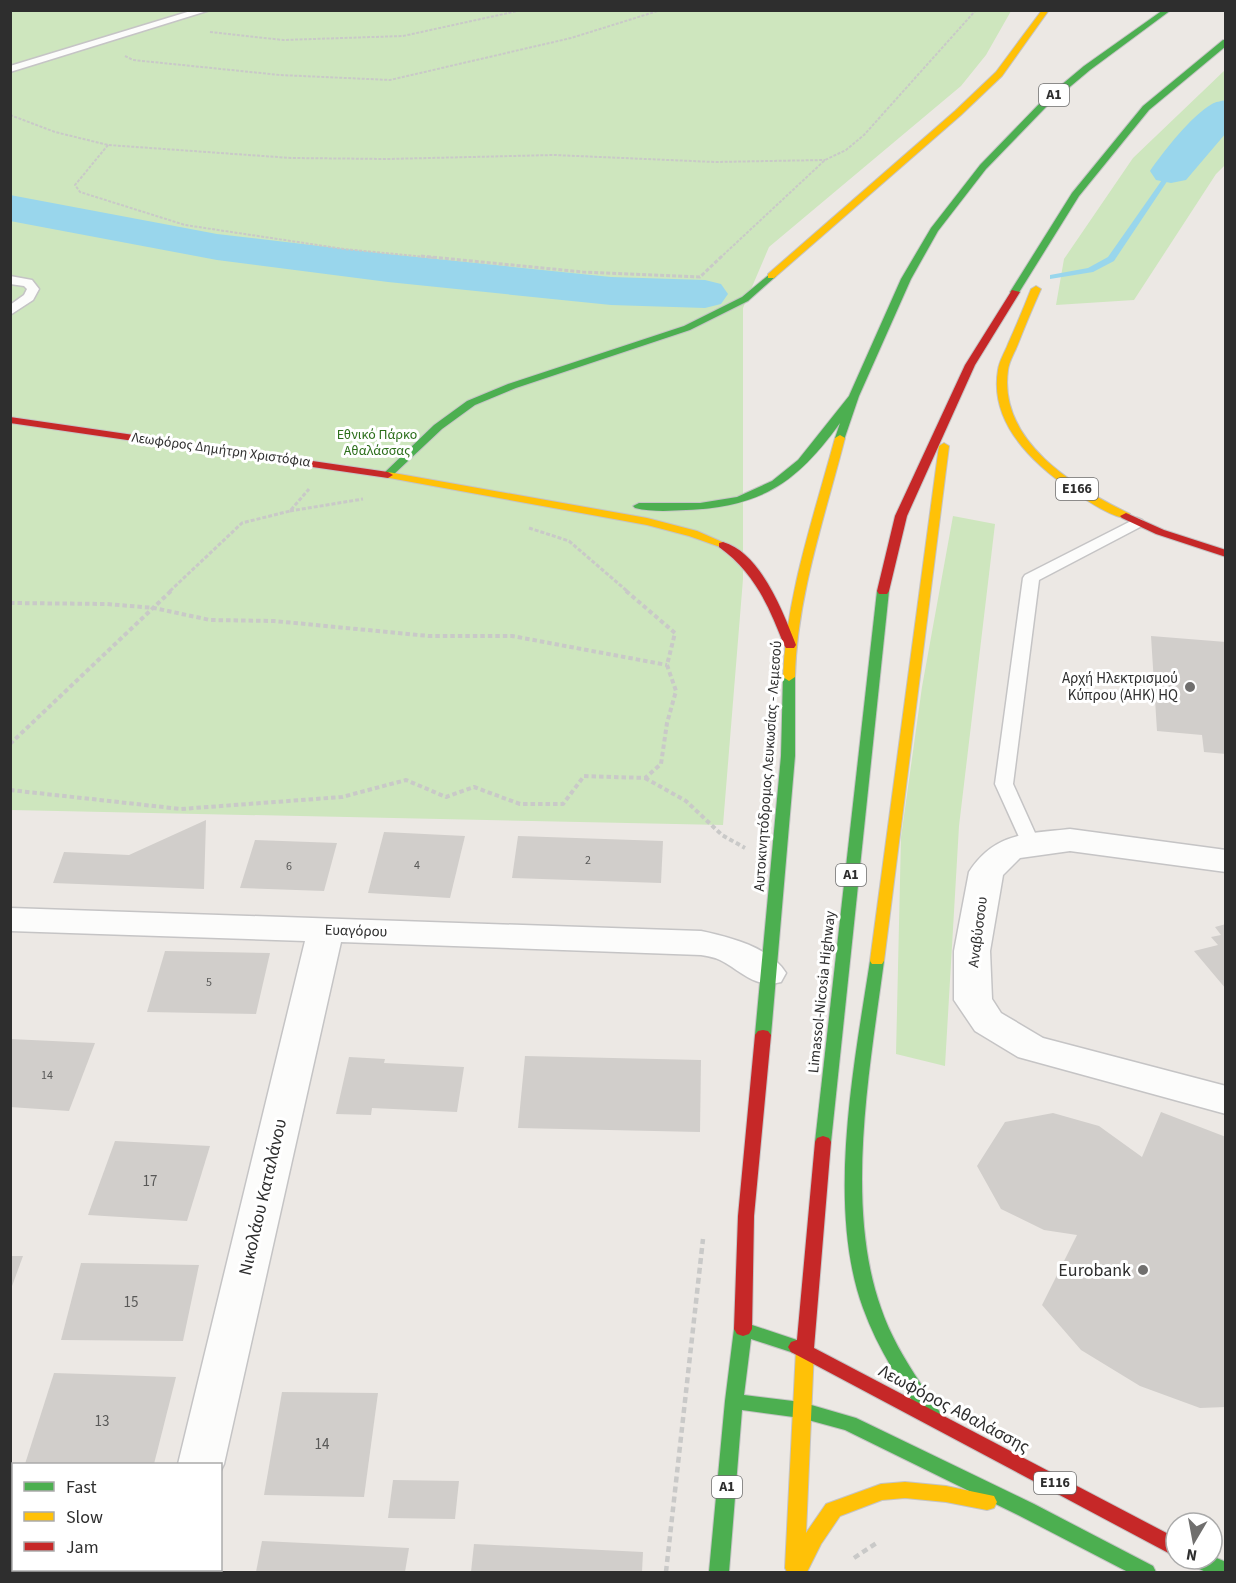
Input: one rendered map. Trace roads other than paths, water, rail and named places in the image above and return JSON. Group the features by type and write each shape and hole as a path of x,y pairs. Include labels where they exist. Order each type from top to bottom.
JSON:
{"main road":[{"path":"1032,26 1035,10"},
{"path":"388,474 453,415 495,392 685,328 718,315 745,299 966,105 1014,56 1032,26 1046,10"},
{"name":"Αυτοκινητόδρομος Λευκωσίας - Λεμεσού","path":"743,1329 746,1215 788,756 790,645 824,493 854,396 906,279 934,230 983,167 1044,104 1087,68 1168,10"},
{"name":"A1","path":"948,411 970,365 1075,195 1146,108 1226,42"},
{"name":"E166","path":"1075,195 1007,358 1001,380 1002,406 1012,428 1048,468 1072,486 1157,532 1226,554"},
{"name":"Λεωφόρος Δημήτρη Χριστόφια","path":"538,499 688,507 720,504 754,496 775,486 792,472 811,452 854,396"},
{"path":"934,1418 911,1384 875,1316 861,1268 856,1207 862,1083 948,411"},
{"name":"Limassol-Nicosia Highway","path":"801,1410 824,1124 883,587 901,516 948,411"},
{"name":"Λεωφόρος Δημήτρη Χριστόφια","path":"10,420 388,474 538,499 659,524 724,546 748,562 768,588 790,645"},
{"path":"430,451 433,432"},
{"path":"429,470 434,476 456,486"},
{"name":"A1","path":"719,1572 734,1401 743,1329"},
{"name":"Λεωφόρος Αθαλάσσης","path":"743,1329 805,1350 1164,1542"},
{"name":"E116","path":"734,1401 801,1410 858,1427 1027,1510 1146,1572"},
{"name":"A1","path":"796,1572 801,1410"},
{"path":"796,1572 814,1538 833,1510 881,1492 905,1490 946,1494 1027,1510"}],"street":[{"name":"Αναβύσσου","path":"1226,861 1070,840 1031,844 1008,850 986,872 972,951 973,1000 988,1022 1031,1048 1226,1100"},
{"name":"Ευαγόρου","path":"10,919 701,943 729,949 768,973"},
{"name":"Νικολάου Καταλάνου","path":"201,1463 326,930"}],"lane":[{"path":"10,69 206,10"},
{"path":"10,280 28,283 33,289 28,297 10,311"},
{"path":"1031,844 1004,784 1031,578 1137,523"}],"waterway":[{"path":"1171,171 1206,130 1226,112"},
{"path":"1053,277 1090,270 1111,259 1171,171"},
{"path":"10,208 217,247 388,268 611,291 705,294"}],"place":[{"name":"Αρχή Ηλεκτρισμού Κύπρου (ΑΗΚ) HQ","path":"1190,687"},
{"name":"Eurobank","path":"1143,1270"}],"park label":[{"name":"Εθνικό Πάρκο Αθαλάσσας","path":"377,444"}]}
